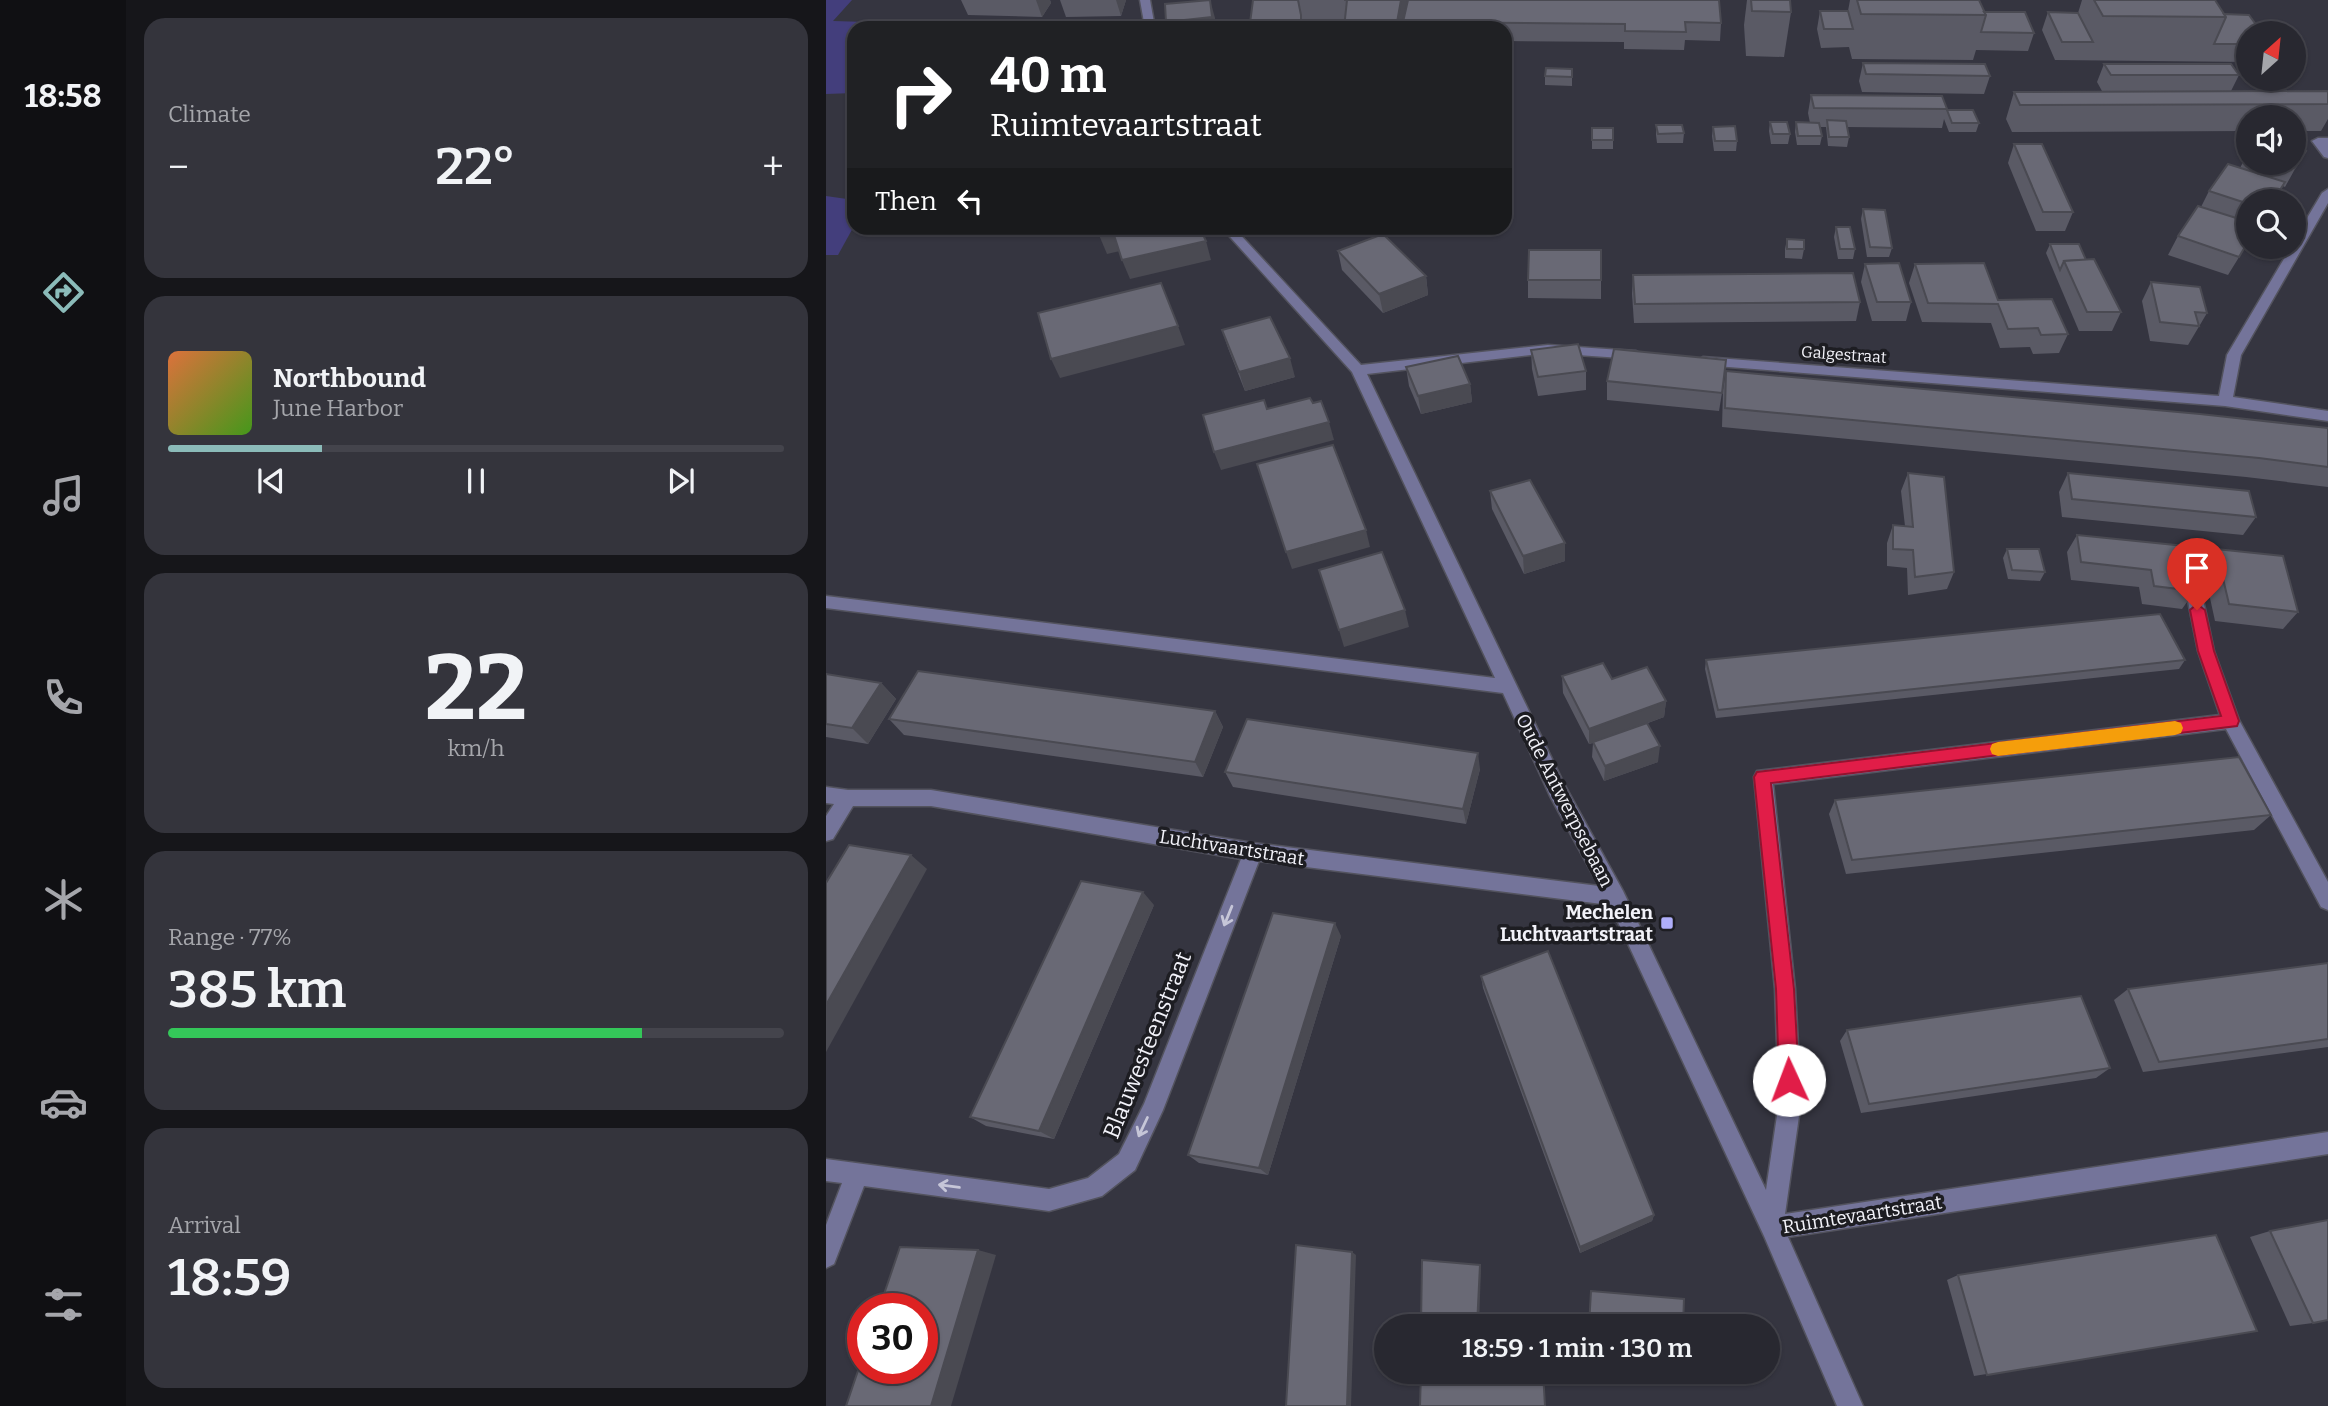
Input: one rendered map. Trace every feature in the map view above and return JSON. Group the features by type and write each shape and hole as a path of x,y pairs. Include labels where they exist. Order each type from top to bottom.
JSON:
{"street":[{"path":"1145,0 1149,21"},
{"path":"2328,141 2318,141 2328,155"},
{"path":"2225,401 2234,355 2328,193"},
{"name":"Oude Antwerpsebaan","path":"1234,235 1358,370 1557,790 1616,897 1772,1228 1850,1406"},
{"path":"1358,370 1548,349 1644,356"},
{"name":"Galgestraat","path":"1686,359 2225,401 2328,416"},
{"path":"2189,568 2206,651 2231,721 2328,901"},
{"path":"826,602 1508,687"},
{"name":"Ruimtevaartstraat","path":"2231,721 1762,777 1785,989 1790,1102 1772,1228 2328,1143"},
{"name":"Luchtvaartstraat","path":"826,795 848,798 931,798 1253,852 1616,897"},
{"path":"826,833 848,798"},
{"name":"Blauwesteenstraat","path":"826,1170 1049,1200 1094,1188 1127,1162 1152,1110 1253,852"},
{"path":"826,1256 857,1174"}],"shaded area":[{"path":"826,0 852,0 833,21 847,21 847,93 826,94"},
{"path":"826,196 847,199 849,235 838,255 826,255"}],"building":[{"path":"1210,0 1212,17 1166,21 1165,4"},
{"path":"1253,0 1298,0 1301,20 1250,21"},
{"path":"1347,0 1401,0 1397,21 1345,21"},
{"path":"1408,0 1719,0 1721,23 1685,22 1686,32 1625,31 1625,24 1403,21"},
{"path":"1751,0 1790,0 1791,12 1752,11"},
{"path":"1857,0 1979,0 1986,15 1861,14"},
{"path":"2094,0 2215,0 2226,17 2103,16"},
{"path":"1820,11 1848,11 1853,29 1824,29"},
{"path":"1984,12 2025,12 2034,33 1981,32 1986,15"},
{"path":"2048,12 2078,13 2093,42 2062,42"},
{"path":"2224,14 2249,15 2253,21 2236,21 2236,44 2214,44 2226,17"},
{"path":"1863,63 1985,64 1990,76 1866,74"},
{"path":"2104,64 2231,64 2236,71 2236,75 2111,75"},
{"path":"1546,68 1572,69 1572,77 1545,76"},
{"path":"2327,91 2328,104 2020,105 2014,92"},
{"path":"1811,95 1942,96 1947,109 1814,108"},
{"path":"1947,110 1973,110 1979,123 1952,123"},
{"path":"1827,120 1846,121 1849,137 1829,137"},
{"path":"1770,122 1787,122 1790,134 1773,134"},
{"path":"1796,122 1819,123 1822,136 1798,136"},
{"path":"1656,125 1682,125 1684,133 1658,134"},
{"path":"1735,126 1737,141 1715,141 1713,127"},
{"path":"1592,128 1613,128 1613,140 1592,140"},
{"path":"2014,144 2042,144 2073,212 2043,212"},
{"path":"2228,164 2236,167 2236,175 2263,175 2285,182 2281,189 2236,189 2236,200 2209,191"},
{"path":"2198,206 2236,218 2236,256 2178,236"},
{"path":"1863,209 1885,210 1892,248 1870,247"},
{"path":"1836,227 1850,227 1855,249 1840,249"},
{"path":"1114,235 1203,235 1206,241 1122,260"},
{"path":"1384,235 1426,276 1379,294 1338,251"},
{"path":"1787,239 1804,240 1804,249 1787,249"},
{"path":"2050,244 2079,244 2086,260 2064,261 2060,270"},
{"path":"1529,250 1601,250 1601,280 1528,280"},
{"path":"2094,259 2121,312 2087,312 2064,261"},
{"path":"1899,263 1911,302 1877,302 1865,264"},
{"path":"1984,263 1998,300 2052,299 2068,334 2041,335 2038,328 2008,329 1998,304 1928,303 1915,264"},
{"path":"1853,273 1860,302 1635,304 1633,275"},
{"path":"2151,282 2200,287 2207,313 2195,312 2199,326 2160,322"},
{"path":"1161,283 1178,326 1051,359 1038,313"},
{"path":"1270,317 1290,358 1239,372 1222,330"},
{"path":"1578,344 1586,371 1538,377 1531,350"},
{"path":"1614,349 1726,360 1722,393 1607,381"},
{"path":"1458,356 1470,384 1418,396 1406,367"},
{"path":"1726,371 2328,428 2328,467 2259,458 1725,408"},
{"path":"1310,398 1313,403 1321,401 1329,422 1214,452 1203,415 1264,400 1267,409"},
{"path":"1333,445 1366,530 1286,552 1257,464"},
{"path":"1908,473 1944,477 1954,572 1915,577 1913,550 1893,549 1893,525 1913,527"},
{"path":"2068,473 2249,491 2256,517 2072,499"},
{"path":"1530,480 1565,543 1523,556 1490,491"},
{"path":"2077,535 2185,546 2195,591 2154,586 2151,570 2081,562"},
{"path":"2007,549 2039,549 2045,572 2012,570"},
{"path":"2216,549 2283,556 2298,612 2229,604"},
{"path":"1382,552 1405,610 1339,630 1319,570"},
{"path":"2160,614 2185,660 1718,710 1706,660"},
{"path":"1603,663 1612,679 1647,667 1666,701 1589,729 1562,676"},
{"path":"918,671 1215,711 1195,762 889,719"},
{"path":"826,674 881,683 852,728 826,724"},
{"path":"1247,719 1478,753 1463,809 1225,772"},
{"path":"1647,723 1660,746 1605,766 1593,742"},
{"path":"2239,757 2271,815 1852,860 1835,800"},
{"path":"849,845 911,855 826,1005 826,883"},
{"path":"1081,881 1143,892 1039,1131 970,1117"},
{"path":"1273,913 1335,923 1259,1168 1188,1155"},
{"path":"1548,951 1654,1215 1580,1247 1481,976"},
{"path":"2328,963 2328,1039 2159,1062 2128,989"},
{"path":"2081,996 2110,1068 1869,1104 1847,1030"},
{"path":"2328,1220 2328,1320 2313,1323 2270,1231"},
{"path":"2216,1235 2257,1331 1987,1375 1958,1275"},
{"path":"1296,1245 1352,1252 1347,1406 1286,1406"},
{"path":"900,1247 978,1250 938,1383 938,1293 884,1293"},
{"path":"1422,1260 1480,1265 1478,1314 1421,1314"},
{"path":"1591,1291 1684,1299 1683,1314 1590,1314"},
{"path":"853,1384 938,1384 931,1406 846,1406"},
{"path":"1421,1384 1544,1384 1545,1406 1420,1406"}],"slow traffic":[{"path":"1998,749 2175,728"}],"place":[{"name":"Mechelen Luchtvaartstraat","path":"1667,923"}],"route":[{"path":"1789,1080 1785,989 1762,777 2231,721 2206,651 2197,610"}]}
